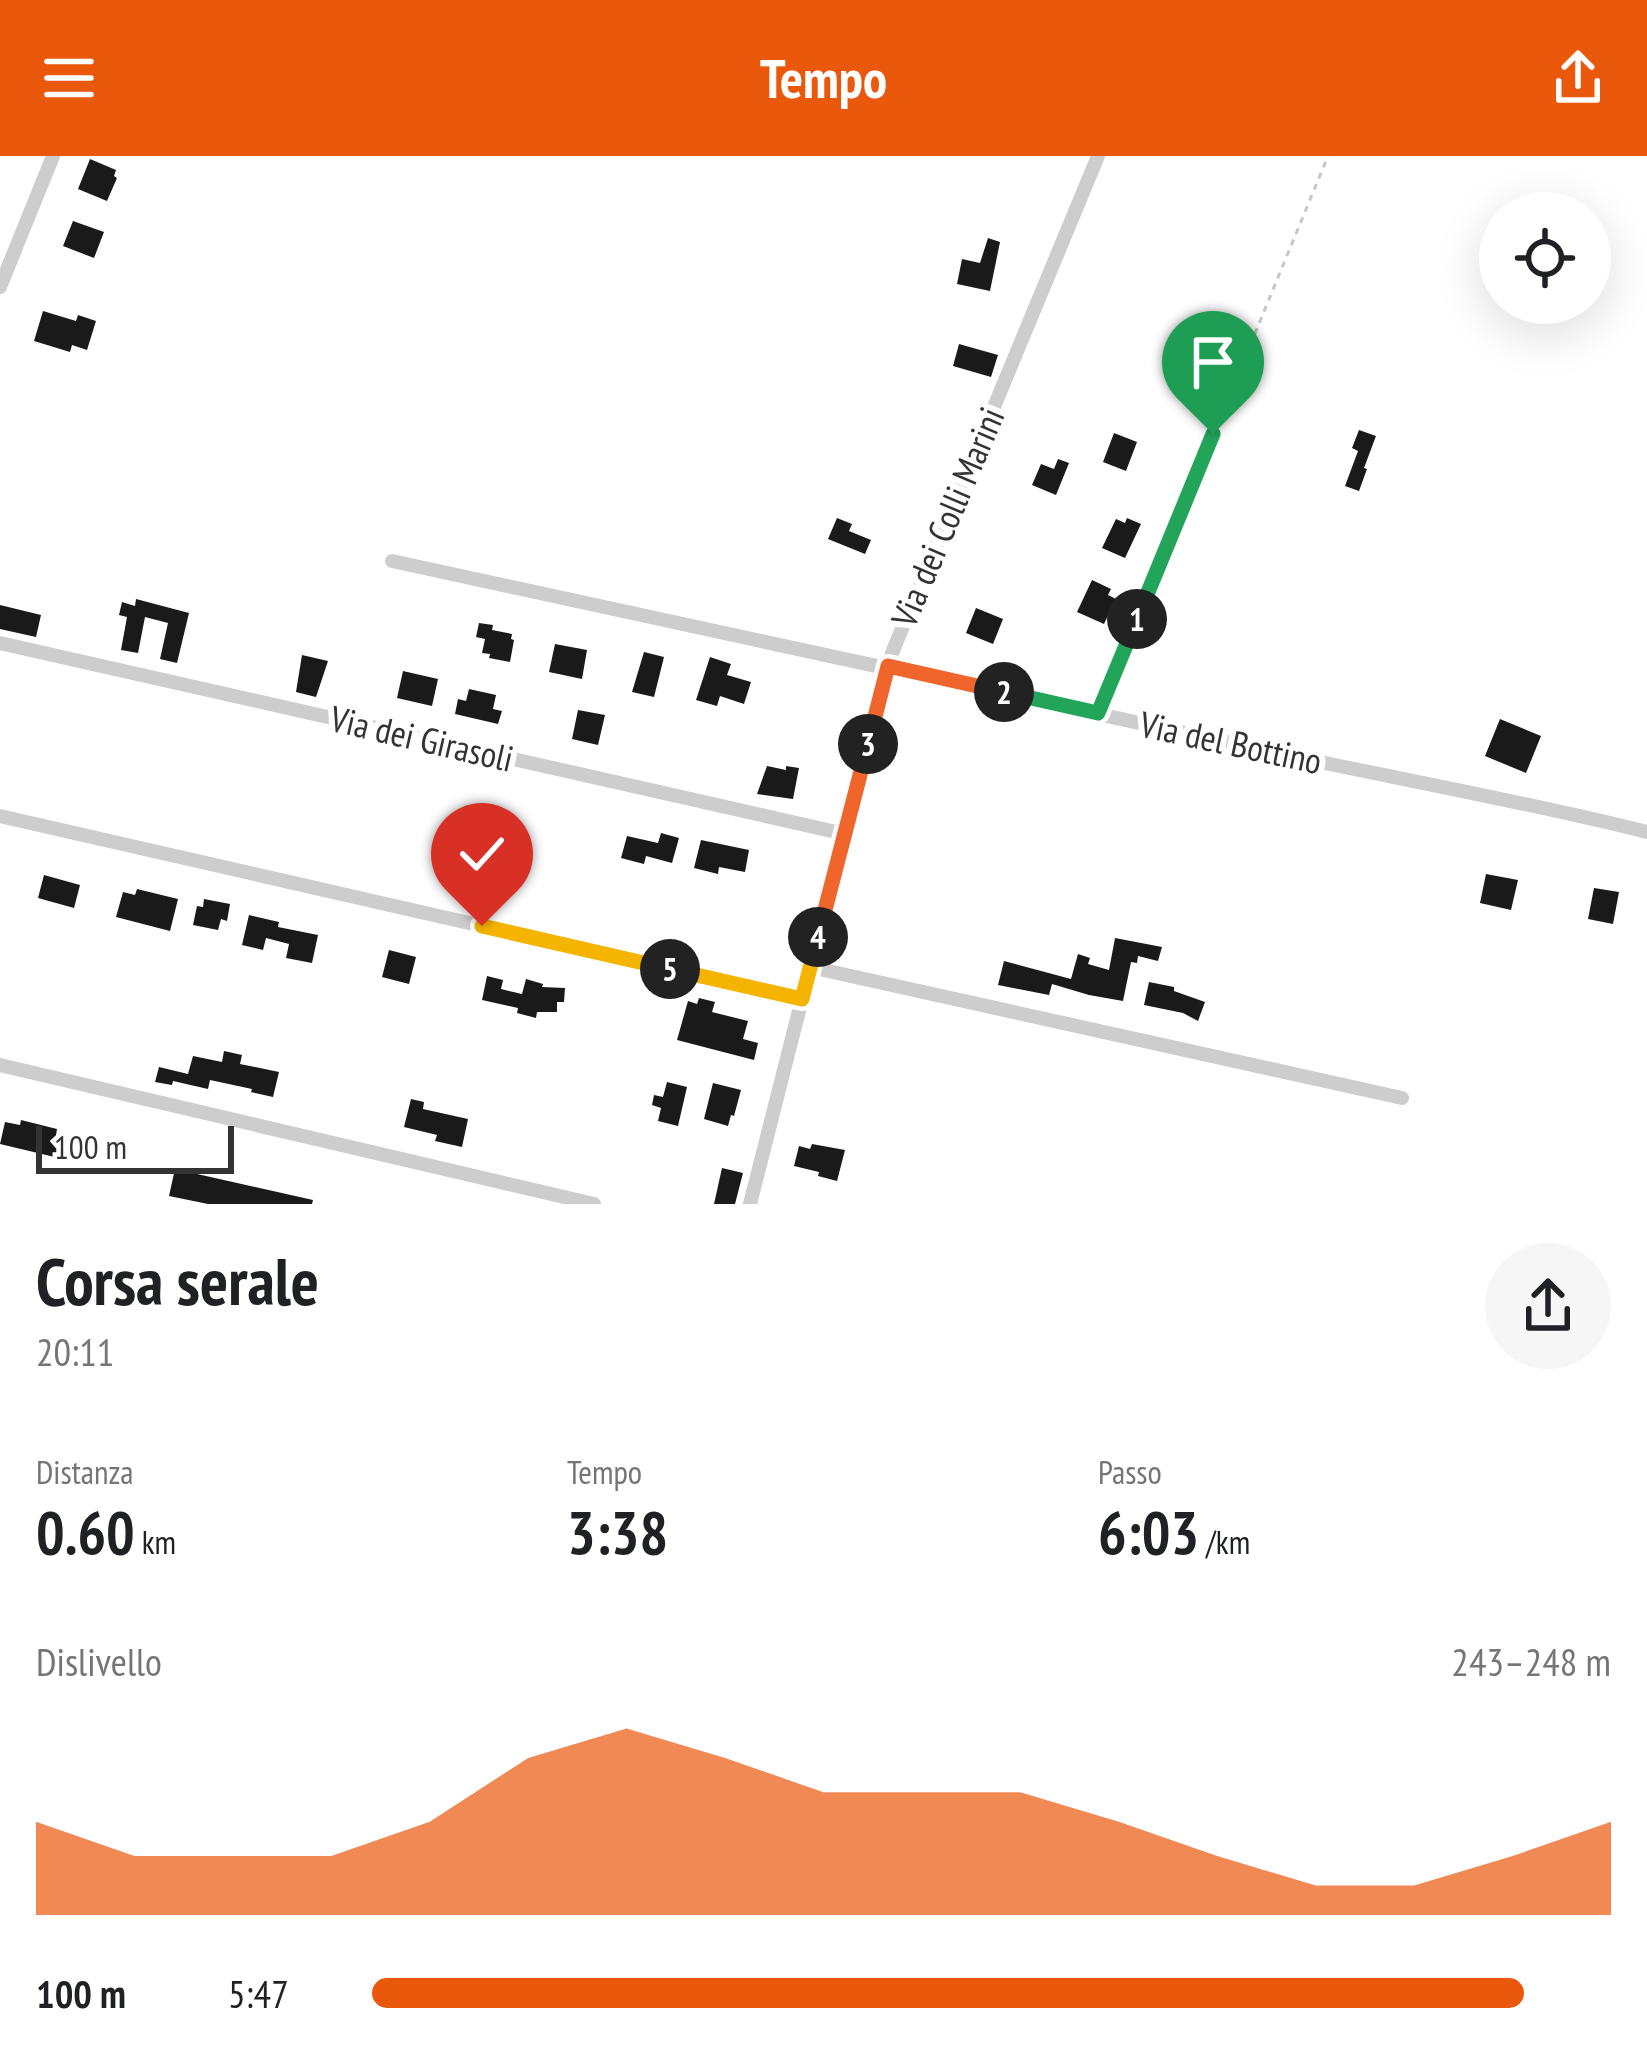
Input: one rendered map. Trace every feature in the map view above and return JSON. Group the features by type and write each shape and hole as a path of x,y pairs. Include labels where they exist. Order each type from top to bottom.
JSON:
{"street":[{"path":"1,284 52,156"},
{"name":"Via dei Colli Marini","path":"750,1204 896,639 1097,156"},
{"name":"Via del Bottino","path":"392,561 1647,832"},
{"name":"Via dei Girasoli","path":"0,643 845,834"},
{"path":"0,816 802,999"},
{"path":"811,967 1402,1098"},
{"path":"0,1065 594,1204"}],"path":[{"path":"1098,713 1328,156"}],"building":[{"path":"90,159 116,170 107,201 78,189"},
{"path":"73,221 104,232 94,258 63,246"},
{"path":"988,238 1000,242 990,291 957,284 962,259 980,263"},
{"path":"43,311 76,321 78,315 96,321 87,350 72,345 70,352 34,341"},
{"path":"1188,326 1230,340 1221,366 1179,352"},
{"path":"959,344 998,355 991,377 953,366"},
{"path":"1359,430 1376,436 1359,491 1345,486 1358,451 1352,448"},
{"path":"1114,433 1137,442 1126,471 1103,462"},
{"path":"1058,459 1069,463 1056,495 1032,485 1041,464 1054,469"},
{"path":"837,518 852,524 849,531 871,540 865,554 828,539"},
{"path":"1127,518 1141,524 1125,558 1102,548 1116,519 1125,523"},
{"path":"1092,580 1111,589 1108,595 1116,599 1104,624 1077,612"},
{"path":"136,599 189,613 177,663 160,659 168,623 145,617 138,653 121,650 127,617 119,615 122,602 135,606"},
{"path":"0,605 41,615 36,637 0,629"},
{"path":"976,608 1003,619 993,644 966,633"},
{"path":"479,623 512,634 510,662 482,653 485,639 476,637"},
{"path":"555,644 587,650 582,679 549,672"},
{"path":"644,652 664,657 654,697 632,692"},
{"path":"302,655 328,661 316,697 296,692"},
{"path":"710,657 731,664 727,675 751,682 744,704 720,696 717,706 696,700"},
{"path":"403,671 438,679 432,706 397,698"},
{"path":"469,689 496,695 493,709 502,711 498,724 455,714 458,699 466,701"},
{"path":"578,710 605,715 598,745 572,739"},
{"path":"1500,719 1541,736 1526,773 1485,756"},
{"path":"767,766 799,768 793,799 757,794"},
{"path":"661,833 679,838 672,863 646,856 644,864 621,858 627,836 658,843"},
{"path":"701,840 749,850 745,872 719,867 718,874 694,868"},
{"path":"1486,874 1518,880 1511,910 1480,903"},
{"path":"44,875 80,885 74,908 38,898"},
{"path":"1594,888 1619,892 1613,924 1588,919"},
{"path":"137,889 178,899 170,931 116,917 123,892 135,895"},
{"path":"204,899 230,904 227,921 221,919 218,930 193,925 197,906 203,907"},
{"path":"249,915 318,935 312,963 286,958 289,944 266,938 263,950 242,945"},
{"path":"1115,938 1162,947 1158,961 1138,956 1137,963 1131,962 1123,1001 1052,984 1049,995 998,985 1004,961 1071,979 1078,954 1090,958 1088,964 1109,970"},
{"path":"389,950 416,957 409,984 382,977"},
{"path":"487,976 503,980 501,989 522,994 526,979 542,987 565,988 564,1002 557,1002 557,1012 537,1012 536,1018 517,1013 518,1008 482,1000"},
{"path":"1149,982 1174,987 1174,991 1205,1002 1198,1021 1144,1005"},
{"path":"699,998 715,1002 712,1012 748,1021 743,1039 758,1043 754,1060 677,1040 688,1001 697,1004"},
{"path":"224,1051 242,1055 240,1064 279,1072 273,1097 210,1080 208,1089 155,1082 159,1067 188,1074 193,1056 222,1062"},
{"path":"667,1082 687,1087 678,1126 658,1121 661,1108 652,1105 654,1095 663,1097"},
{"path":"713,1083 741,1090 728,1126 704,1119"},
{"path":"411,1099 424,1102 423,1109 468,1119 462,1147 404,1127"},
{"path":"21,1120 57,1129 56,1135 72,1139 67,1160 0,1144 5,1122 20,1125"},
{"path":"812,1144 845,1150 837,1181 794,1166 799,1146 810,1149"},
{"path":"722,1168 743,1173 735,1204 714,1204"},
{"path":"175,1169 313,1200 312,1204 208,1204 169,1196"}],"route":[{"path":"482,926 802,999 888,666 1098,713 1213,434"}]}
